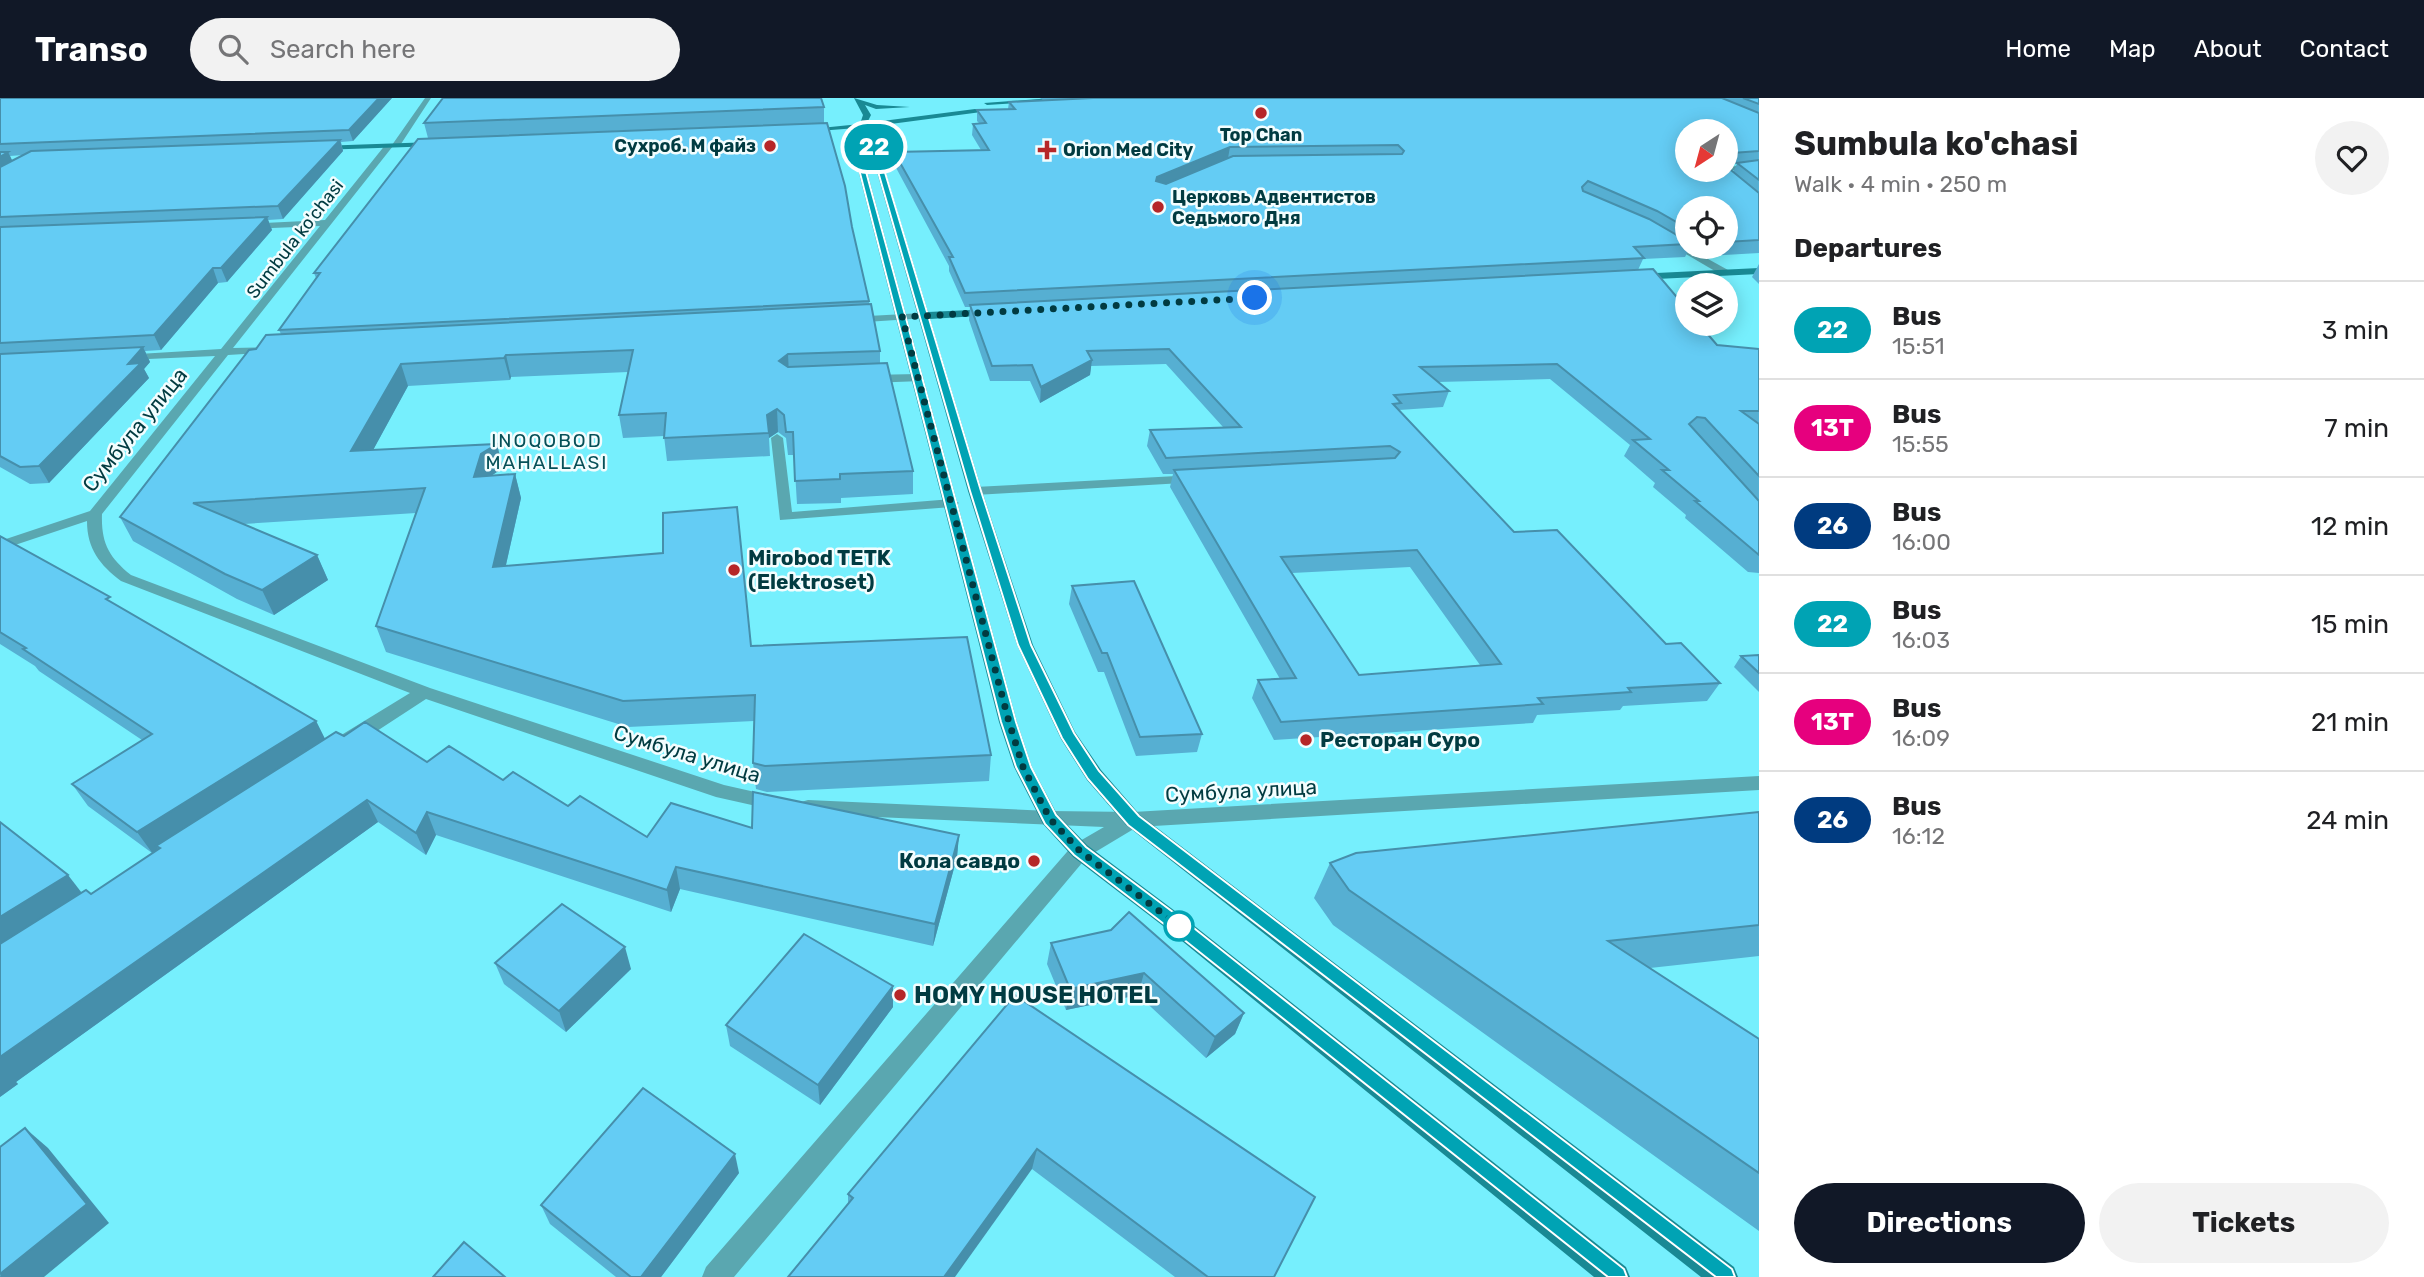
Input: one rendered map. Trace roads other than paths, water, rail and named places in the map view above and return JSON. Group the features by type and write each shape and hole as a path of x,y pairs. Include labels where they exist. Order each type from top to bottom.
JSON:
{"main road":[{"path":"858,99 876,107 918,106"},
{"path":"858,99 975,491 1025,645 1062,723 1094,775 1133,820 1724,1277"},
{"path":"815,130 865,121 950,112 1099,101"},
{"path":"942,105 1099,101"},
{"path":"906,107 865,121 855,142 1009,722 1023,767 1050,819 1080,851 1179,926 1616,1277"},
{"path":"797,130 842,134 855,142"},
{"path":"307,149 437,144"},
{"path":"1628,278 1759,271"},
{"path":"923,316 1006,312"}],"street":[{"name":"Sumbula ko'chasi","path":"227,352 326,223 393,146 428,98"},
{"path":"1738,168 1759,166"},
{"path":"244,226 326,223"},
{"path":"1658,235 1724,272"},
{"path":"833,320 923,316"},
{"path":"107,358 282,349"},
{"name":"Сумбула улица","path":"227,352 95,514 93,537 110,566 126,578 424,692 723,792 792,807 1050,819 1133,820 1759,783"},
{"path":"854,380 918,378"},
{"path":"777,438 785,517 952,503"},
{"path":"975,491 1207,479"},
{"path":"0,546 95,514"},
{"path":"332,751 424,692"},
{"path":"716,1277 1080,851 1133,820"}],"place":[{"name":"Top Chan","path":"1261,113"},
{"name":"Сухроб. М файз","path":"770,146"},
{"name":"Orion Med City","path":"1047,150"},
{"name":"Церковь Адвентистов Седьмого Дня","path":"1158,207"},
{"name":"Mirobod TETK (Elektroset)","path":"734,570"},
{"name":"Ресторан Суро","path":"1306,740"},
{"name":"Кола савдо","path":"1034,861"},
{"name":"HOMY HOUSE HOTEL","path":"900,995"}],"district":[{"name":"INOQOBOD MAHALLASI","path":"547,451"}]}
